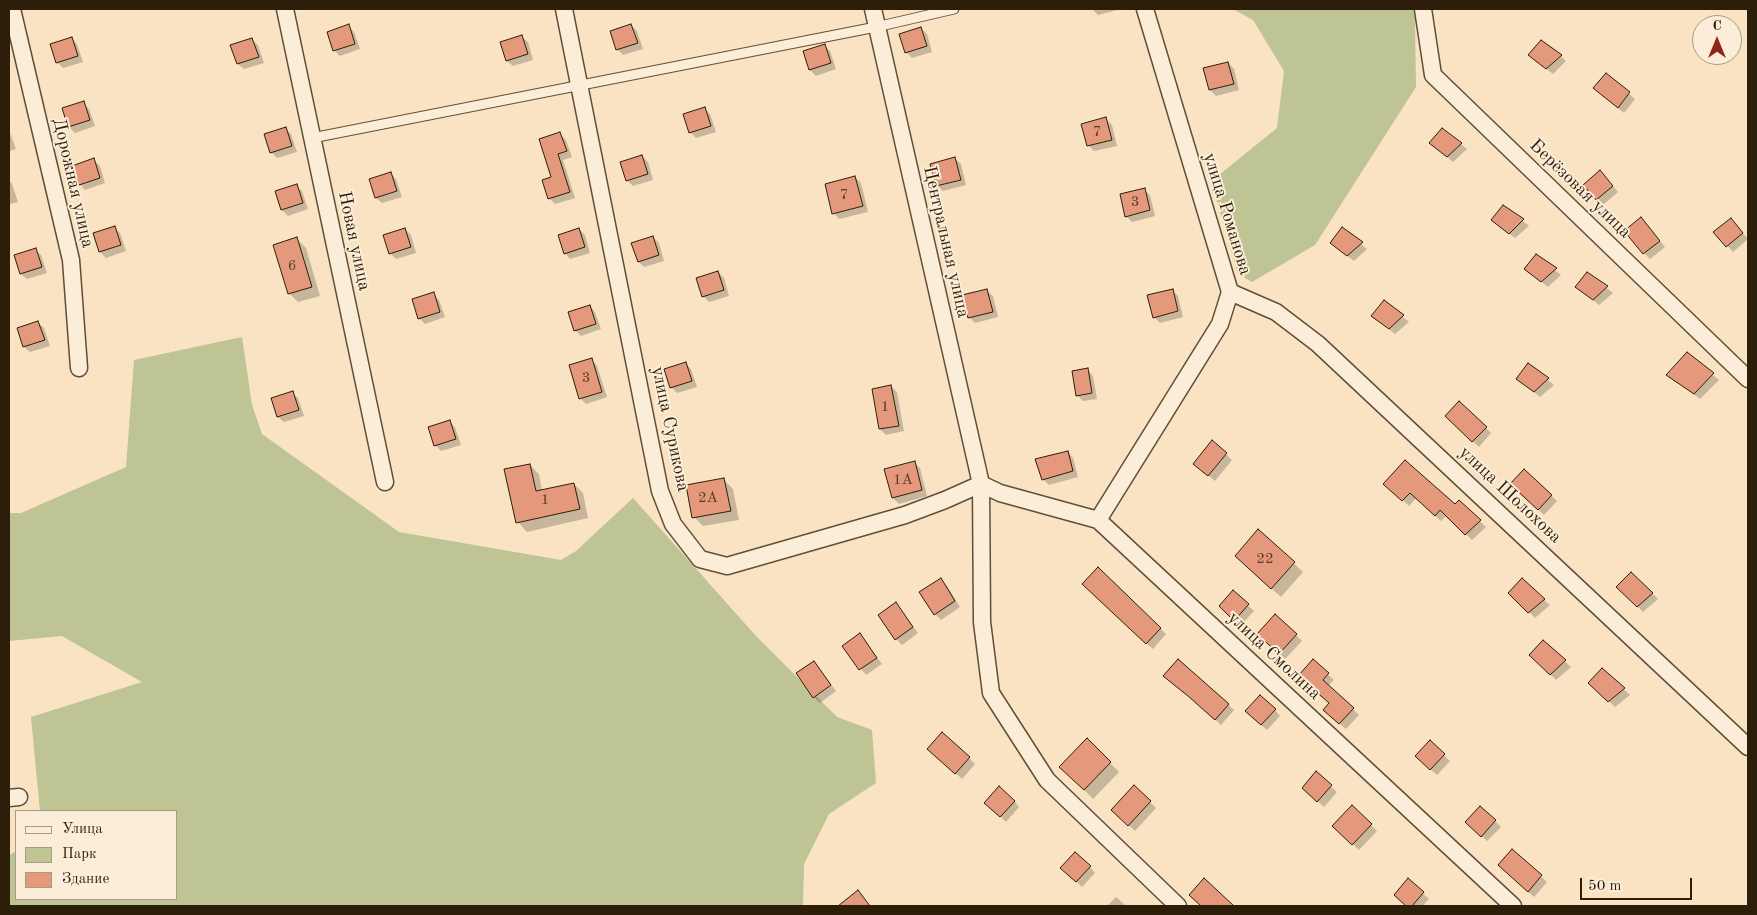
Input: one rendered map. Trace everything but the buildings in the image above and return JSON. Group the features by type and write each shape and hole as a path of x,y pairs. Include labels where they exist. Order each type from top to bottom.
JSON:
{"street":[{"name":"Дорожная улица","path":"12,9 70,260 79,368"},
{"name":"Новая улица","path":"284,9 385,482"},
{"name":"улица Сурикова","path":"564,9 660,491 672,524 700,559 727,566 905,515 981,484"},
{"name":"Центральная улица","path":"873,9 981,484 982,622 991,692 1047,780 1178,906"},
{"name":"улица Романова","path":"1098,520 1220,324 1230,292 1145,9"},
{"name":"Берёзовая улица","path":"1422,9 1433,75 1748,379"},
{"name":"улица Шолохова","path":"1230,292 1276,312 1318,344 1748,747"},
{"name":"улица Смолина","path":"981,484 1000,493 1098,520 1513,906"}],"lane":[{"path":"312,138 876,27 954,9"}],"green space":[{"path":"1233,9 1419,9 1415,24 1416,87 1315,245 1252,282 1238,274 1214,191 1219,175 1277,128 1284,71 1253,20"},
{"path":"242,337 252,405 262,434 399,532 561,560 576,551 633,498 756,636 837,717 872,730 876,783 829,814 804,864 803,906 9,906 9,855 15,852 15,900 178,900 178,810 40,810 31,717 142,682 62,636 9,641 9,513 21,513 126,467 134,360"}]}
